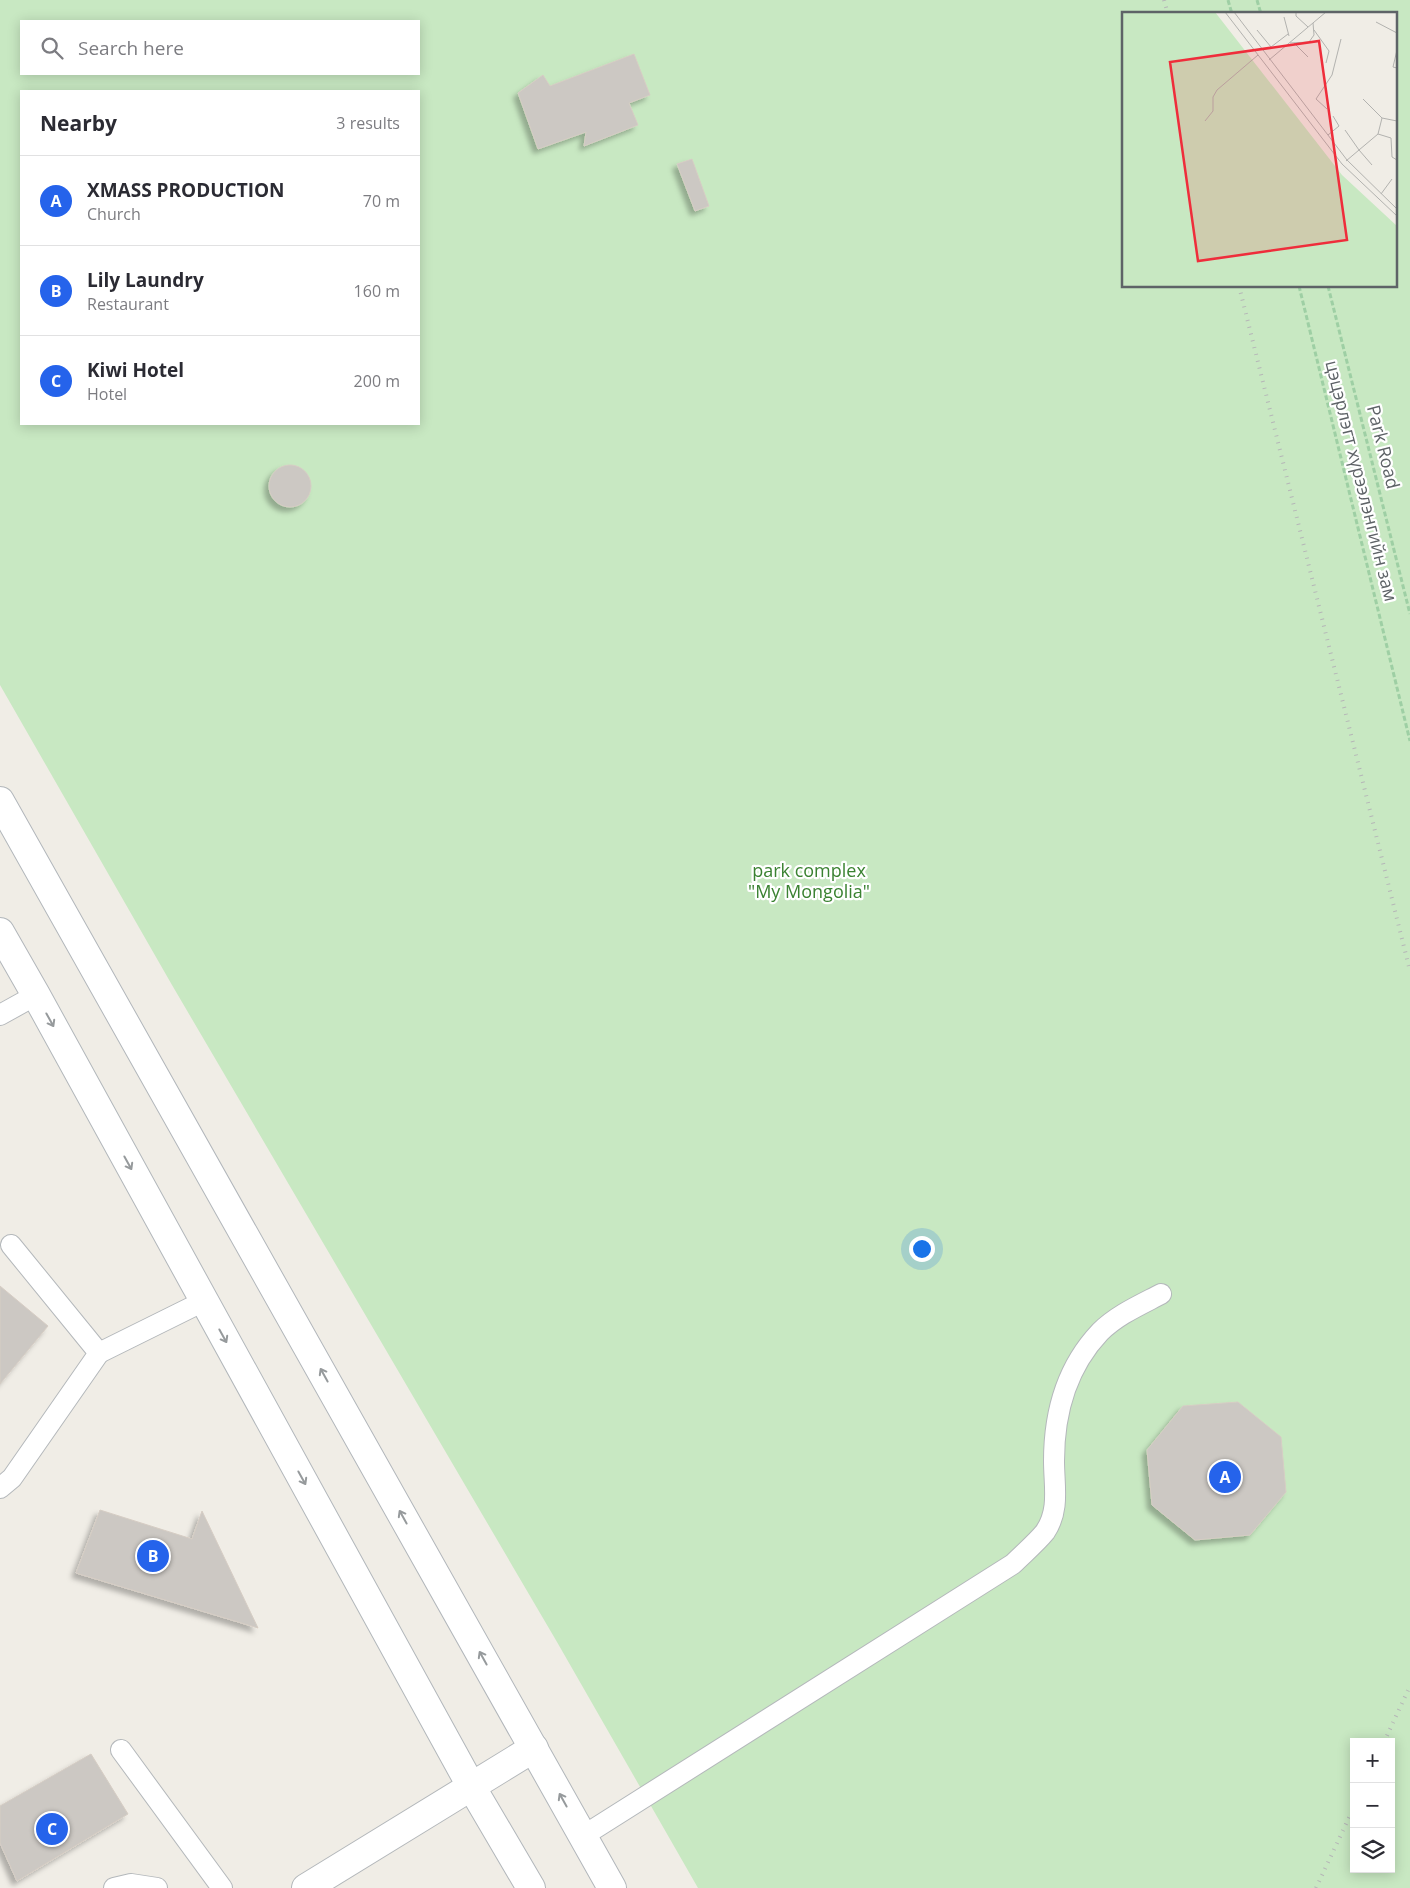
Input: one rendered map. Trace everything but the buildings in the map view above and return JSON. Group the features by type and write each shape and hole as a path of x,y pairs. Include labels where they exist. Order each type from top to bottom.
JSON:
{"main road":[{"path":"0,801 612,1888"},
{"path":"0,932 471,1786 531,1888"},
{"path":"306,1888 534,1748"}],"lane":[{"path":"0,1015 36,995"},
{"path":"11,1245 99,1353"},
{"path":"583,1836 1013,1564 1045,1531 1056,1505 1054,1461 1056,1418 1072,1369 1100,1332 1128,1310 1161,1294"},
{"path":"0,1488 12,1478 99,1353 204,1301"},
{"path":"122,1750 222,1888"},
{"path":"114,1888 132,1884 157,1888"}],"path":[{"name":"цэцэрлэгт хүрээлэнгийн зам","path":"1299,288 1410,741"},
{"name":"Park Road","path":"1328,288 1410,614"}],"green space":[{"name":"park complex \"My Mongolia\"","path":"0,0 1410,0 1410,1888 698,1888 557,1642 172,985 0,685"}],"railway":[{"path":"1164,0 1167,12"},
{"path":"1239,288 1410,971"},
{"path":"1386,1738 1410,1686"},
{"path":"1316,1888 1350,1816"}],"place":[{"name":"XMASS PRODUCTION","path":"1225,1477"},
{"name":"Lily Laundry","path":"153,1556"},
{"name":"Kiwi Hotel","path":"52,1829"}]}
